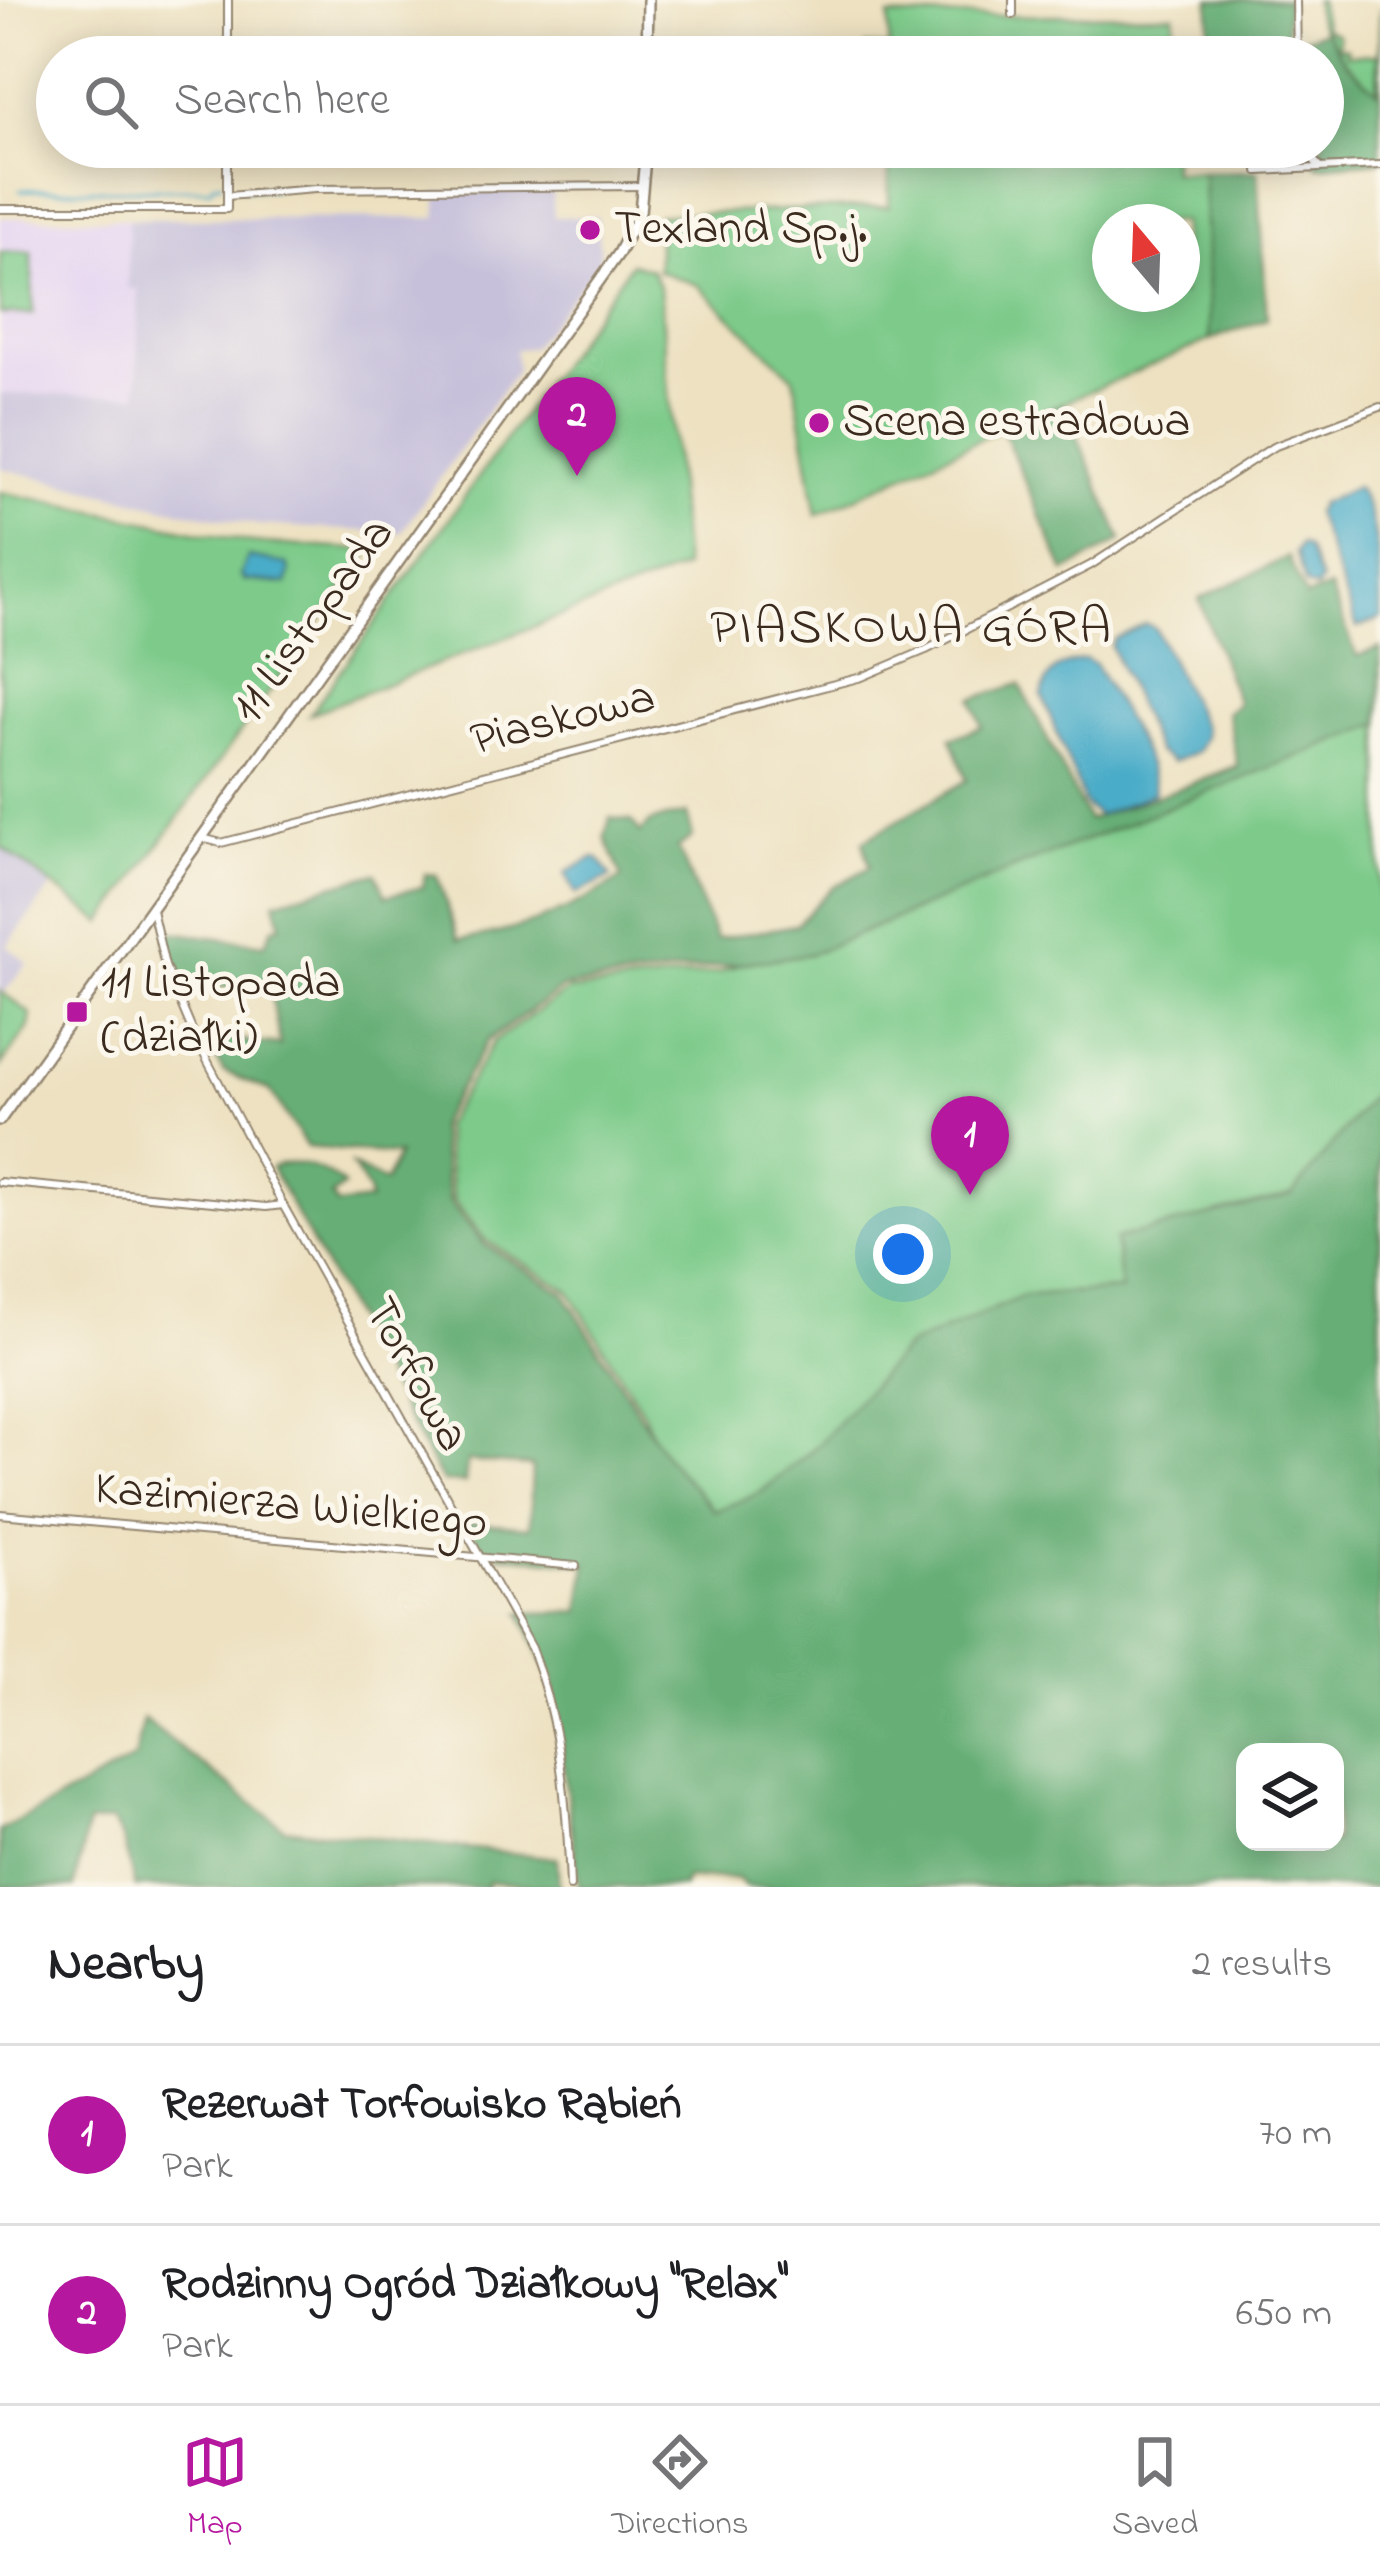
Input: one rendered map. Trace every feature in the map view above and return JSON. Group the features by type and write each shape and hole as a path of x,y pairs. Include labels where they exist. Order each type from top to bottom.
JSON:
{"street":[{"path":"228,0 228,36"},
{"path":"647,36 648,0"},
{"path":"1013,0 1013,15"},
{"path":"1296,0 1297,36"},
{"path":"1344,166 1380,165"},
{"path":"0,209 226,208 227,168"},
{"name":"11 Listopada","path":"0,1120 619,254 640,212 645,168"},
{"path":"1258,172 1299,168"},
{"path":"227,196 314,189 645,187"},
{"name":"Piaskowa","path":"202,838 221,844 862,677 926,650 1091,565 1273,447 1380,407"},
{"name":"Torfowa","path":"152,909 172,985 283,1205 531,1648 552,1707 570,1887"},
{"path":"0,1182 266,1208 283,1205"},
{"name":"Kazimierza Wielkiego","path":"0,1514 577,1566"}],"shaded area":[{"path":"552,190 554,217 597,216 600,260 532,347 515,350 517,370 401,533 258,525 0,468 0,394 138,395 138,289 128,288 128,219 437,218 437,192"},
{"path":"0,218 128,219 128,287 138,289 138,396 0,394"},
{"path":"0,846 53,885 7,946 28,963 3,994 0,991"}],"green space":[{"path":"1210,0 1287,0 1286,36 1209,36"},
{"path":"1315,0 1319,0 1325,28 1338,36 1326,36"},
{"path":"1380,7 1380,161 1344,164 1344,60 1377,91"},
{"path":"1174,14 1173,36 889,36 889,17"},
{"path":"1344,48 1347,54 1379,55 1378,92 1347,63"},
{"path":"889,168 1172,168 1172,172 1203,172 1210,340 817,515 794,378 698,285 658,271 658,215 889,206"},
{"path":"1258,171 1267,319 1210,340 1203,172"},
{"path":"0,252 32,252 33,314 0,314"},
{"path":"631,263 651,269 660,288 684,568 310,714"},
{"path":"1063,403 1122,540 1065,572 1002,429"},
{"path":"0,492 253,543 371,550 103,923 0,846"},
{"path":"1288,557 1306,597 1330,588 1357,656 1380,648 1380,724 811,954 564,987 488,1040 438,1125 449,1201 484,1244 564,1293 666,1457 715,1511 760,1493 819,1444 906,1347 1024,1296 1121,1290 1115,1239 1292,1195 1380,1085 1380,1887 747,1887 736,1878 686,1879 683,1887 579,1887 552,1679 521,1613 580,1612 587,1564 486,1553 466,1522 530,1527 532,1466 467,1461 465,1483 442,1482 271,1168 300,1164 328,1174 344,1186 331,1196 337,1205 369,1201 352,1166 385,1182 398,1155 307,1147 270,1091 223,1071 205,1037 280,1045 271,992 180,982 167,943 170,932 265,944 273,928 281,925 275,901 376,873 386,896 423,887 425,874 437,875 458,940 502,932 564,910 622,878 605,837 610,818 632,821 640,833 652,821 687,814 693,837 678,848 716,939 796,925 832,888 870,867 863,841 967,780 951,738 982,727 972,699 1020,684 1088,820 1238,768 1227,712 1238,704 1199,599"},
{"path":"1380,708 1380,1356 770,1531 679,1504 644,1414 569,1291 485,1240 453,1200 443,1126 494,1041 567,991 720,972"},
{"path":"0,991 31,1014 29,1027 0,1067"},
{"path":"143,1719 284,1828 557,1858 559,1887 488,1882 487,1887 135,1887 123,1840 112,1821 88,1824 74,1887 0,1887 0,1831 134,1759"}],"water":[{"path":"1356,487 1374,531 1380,603 1380,619 1357,628 1315,513 1320,504"},
{"path":"1301,544 1321,581 1316,589 1306,585 1295,552"},
{"path":"248,557 287,564 287,584 244,580 241,575"},
{"path":"1146,624 1155,628 1204,728 1198,751 1173,762 1157,752 1111,646 1114,639"},
{"path":"1085,659 1095,664 1131,729 1148,764 1154,793 1098,816 1086,806 1042,696 1055,670"},
{"path":"599,859 611,877 576,894 565,873"}],"waterway":[{"path":"20,190 211,189 222,183"},
{"path":"243,189 276,189"}],"place":[{"name":"Texland Sp.j.","path":"590,230"},
{"name":"Scena estradowa","path":"819,423"},
{"name":"Rodzinny Ogród Działkowy \"Relax\"","path":"577,476"},
{"name":"11 Listopada (działki)","path":"77,1012"},
{"name":"Rezerwat Torfowisko Rąbień","path":"970,1195"}],"district":[{"name":"PIASKOWA GÓRA","path":"912,629"}]}
